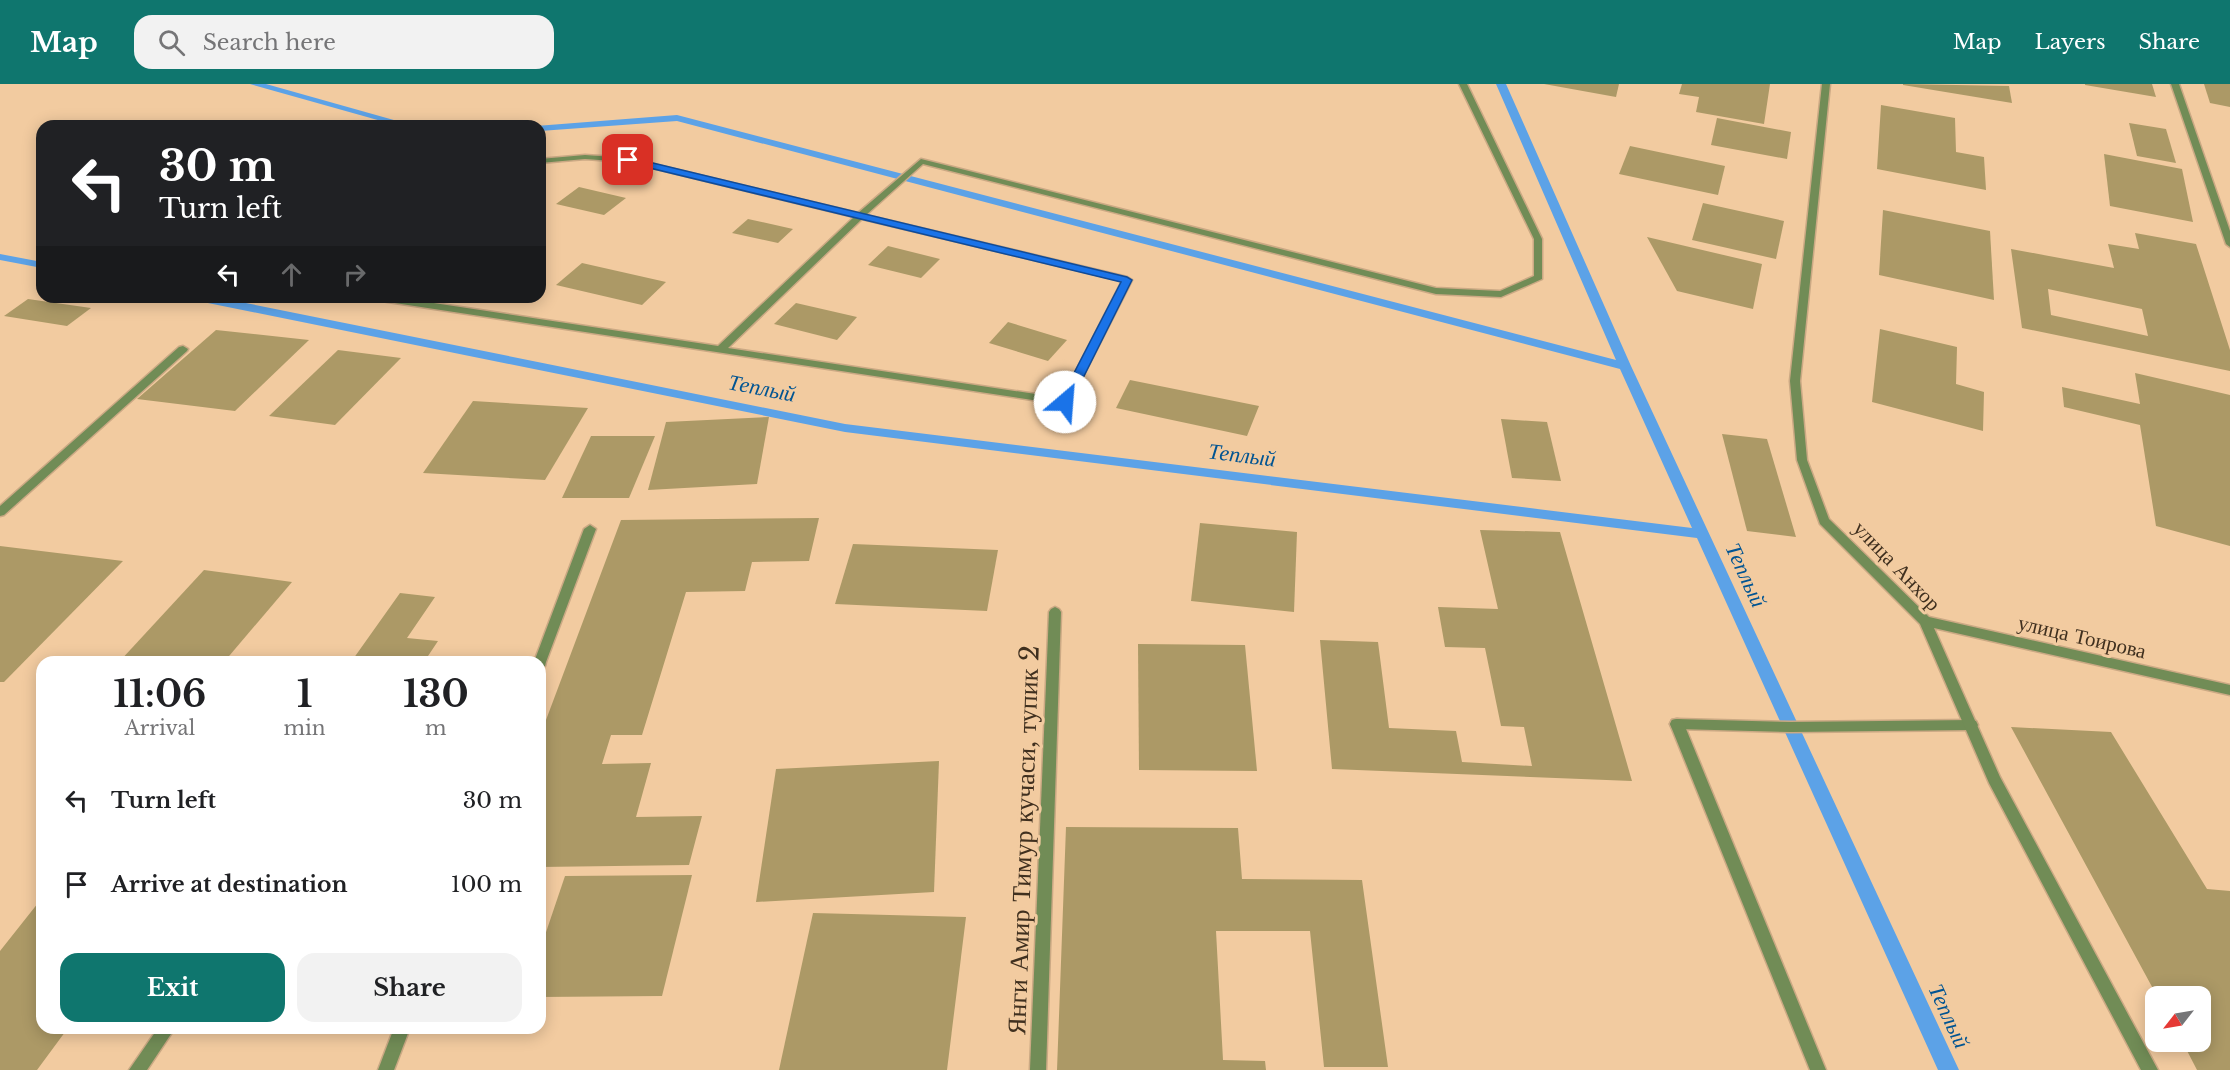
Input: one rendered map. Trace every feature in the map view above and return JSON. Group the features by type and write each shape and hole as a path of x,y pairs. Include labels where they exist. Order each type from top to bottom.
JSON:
{"street":[{"path":"720,350 921,161 1436,291 1501,294 1539,277 1538,239 1463,84"},
{"name":"улица Анхор","path":"1826,84 1795,381 1802,460 1824,521 1925,621 1994,779 2150,1070"},
{"path":"2175,84 2230,244"},
{"path":"414,303 1065,402 1127,280 628,160 585,157 546,160"},
{"path":"0,512 183,349"},
{"path":"542,656 590,529"},
{"name":"Янги Амир Тимур кучаси, тупик 2","path":"1038,1070 1055,612"},
{"name":"улица Тоирова","path":"1925,621 2230,690"},
{"path":"1818,1070 1677,724 1791,727 1971,725"},
{"path":"137,1070 163,1034"},
{"path":"386,1070 400,1034"}],"building":[{"path":"1544,84 1619,84 1616,97"},
{"path":"1682,84 1770,84 1764,124 1696,112 1699,97 1679,94"},
{"path":"2152,84 2156,97 2085,85"},
{"path":"2204,84 2230,84 2230,107 2210,103"},
{"path":"1903,85 2009,86 2012,103"},
{"path":"1881,105 1955,118 1956,152 1984,157 1986,190 1877,169"},
{"path":"1717,118 1791,132 1787,159 1711,145"},
{"path":"2129,123 2166,129 2176,163 2137,156"},
{"path":"1630,146 1725,166 1718,195 1619,174"},
{"path":"2104,154 2182,169 2193,222 2110,206"},
{"path":"579,187 626,198 604,215 556,204"},
{"path":"1703,203 1784,221 1776,259 1692,240"},
{"path":"1883,210 1990,231 1994,300 1879,275"},
{"path":"748,219 793,229 778,243 732,233"},
{"path":"2135,233 2196,244 2230,350 2230,371 2022,328 2011,249 2114,268 2108,244 2139,249","holes":["2048,289 2142,309 2148,336 2051,315"]},
{"path":"1647,237 1762,264 1753,309 1677,291"},
{"path":"888,246 940,259 921,278 868,265"},
{"path":"582,263 666,282 642,305 556,285"},
{"path":"28,299 36,300 36,303 56,303 91,308 67,326 4,316"},
{"path":"796,303 857,317 837,340 774,324"},
{"path":"1008,322 1067,340 1048,361 989,343"},
{"path":"1880,329 1957,347 1956,384 1984,392 1983,431 1872,402"},
{"path":"216,330 309,340 235,411 137,399"},
{"path":"338,350 401,358 335,425 269,416"},
{"path":"2135,373 2230,395 2230,546 2156,526 2140,425 2064,407 2062,387 2140,404"},
{"path":"1130,380 1259,406 1247,436 1116,408"},
{"path":"473,401 588,408 545,480 423,473"},
{"path":"769,417 757,484 648,490 666,422"},
{"path":"1501,419 1547,422 1561,481 1512,478"},
{"path":"1722,434 1767,439 1796,537 1747,531"},
{"path":"591,436 655,436 629,498 562,498"},
{"path":"819,518 809,561 752,562 745,591 686,592 642,735 611,735 602,764 651,763 636,817 702,816 689,865 546,867 546,720 621,520"},
{"path":"1200,523 1297,532 1294,612 1191,601"},
{"path":"1480,530 1560,532 1632,781 1332,769 1320,640 1378,642 1389,728 1456,731 1462,762 1532,766 1524,727 1501,726 1485,648 1445,647 1438,607 1498,609"},
{"path":"853,544 998,550 987,611 835,604"},
{"path":"0,546 123,561 4,682 0,682"},
{"path":"204,570 292,582 229,656 125,656"},
{"path":"400,593 435,597 407,638 438,641 428,656 355,656"},
{"path":"1138,644 1245,645 1257,771 1139,770"},
{"path":"2011,727 2111,732 2207,889 2230,891 2230,1070 2197,1070 2188,1052 2211,1052 2211,986 2152,986"},
{"path":"939,761 934,892 756,902 776,769"},
{"path":"1066,827 1238,828 1242,879 1362,880 1388,1067 1324,1067 1310,931 1216,931 1223,1060 1265,1061 1266,1070 1057,1070"},
{"path":"692,875 662,996 546,997 546,932 565,876"},
{"path":"36,906 36,1034 64,1034 37,1070 0,1070 0,951"},
{"path":"813,913 966,917 947,1070 779,1070"}],"waterway":[{"path":"255,84 388,120"},
{"path":"1501,84 1625,366"},
{"path":"546,128 677,118 1625,366"},
{"name":"Теплый","path":"0,257 36,264"},
{"name":"Теплый","path":"228,303 845,428 1702,534"},
{"path":"1625,366 1702,534"},
{"name":"Теплый","path":"1702,534 1949,1070"}],"route":[{"path":"628,160 1127,280 1065,402"}]}
